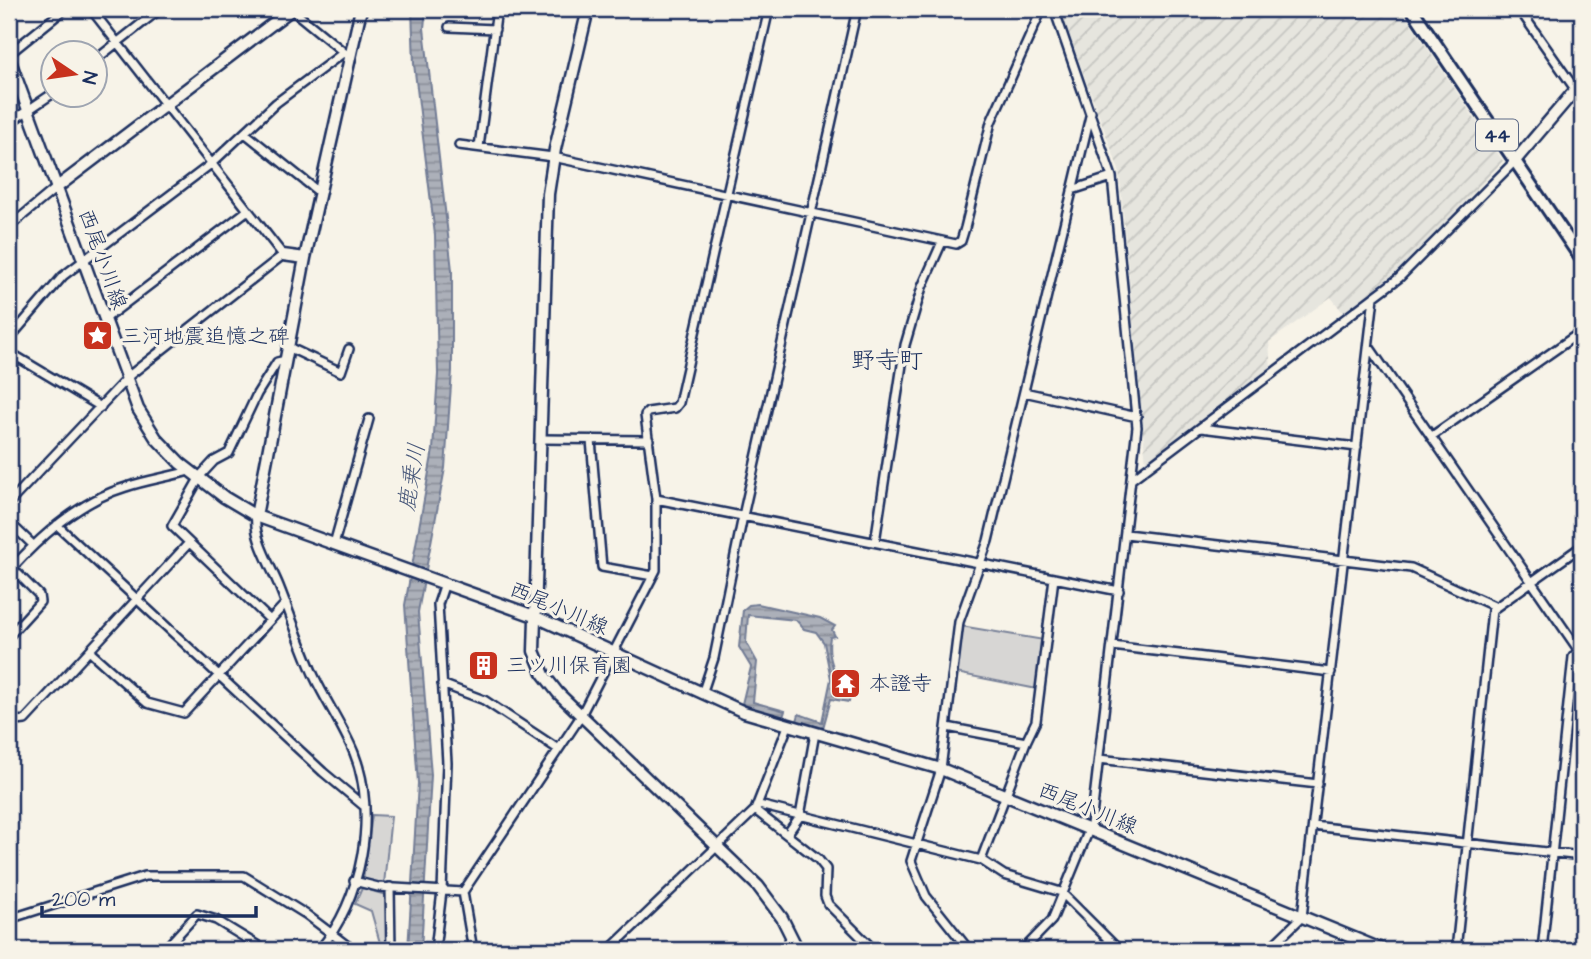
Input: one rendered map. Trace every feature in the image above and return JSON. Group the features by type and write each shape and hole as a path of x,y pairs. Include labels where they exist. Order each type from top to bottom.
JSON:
{"main road":[{"name":"44","path":"1412,9 1582,260"}],"street":[{"path":"9,56 65,9"},
{"path":"91,9 283,255 305,258"},
{"path":"108,50 160,9"},
{"path":"9,227 56,188 292,9 346,54"},
{"path":"319,950 332,935 354,881 365,832 365,807 354,753 314,676 261,540 256,516 346,54 361,9"},
{"path":"479,147 497,9"},
{"path":"588,9 553,157 547,214 533,643 540,668 558,693 758,886 792,935 798,950"},
{"path":"473,950 463,892 581,713 653,576 658,561 656,499 646,413 675,408 679,403 769,9"},
{"path":"702,694 714,658 743,516 857,9"},
{"path":"458,145 553,157 956,244 961,241 991,122 1042,9"},
{"path":"1023,950 1049,925 1089,830 1126,534 1137,417 1112,177 1054,9"},
{"path":"1519,9 1579,86 1582,99"},
{"path":"449,27 495,29"},
{"path":"9,339 63,276 84,263 211,164 299,85 346,54"},
{"name":"西尾小川線","path":"9,56 127,380 150,430 199,479 256,516 534,616 744,712 941,769 1383,950"},
{"path":"1132,479 1408,270 1514,162 1579,86"},
{"path":"9,123 13,117 29,112 38,105"},
{"path":"969,950 926,896 911,861 941,769 958,622 982,565 1091,111"},
{"path":"245,133 320,193"},
{"path":"1072,190 1112,177"},
{"path":"105,319 248,211"},
{"path":"875,542 905,345 922,287 942,242"},
{"path":"9,503 127,380 283,255"},
{"path":"1268,950 1302,917 1374,297"},
{"path":"1432,436 1582,331"},
{"path":"288,347 341,372 349,349"},
{"path":"1369,348 1580,652 1573,657 1542,950"},
{"path":"9,352 101,407"},
{"path":"9,374 17,357"},
{"path":"270,620 172,526 199,479 214,461 229,453 257,394 277,362 286,360"},
{"path":"1024,392 1137,417"},
{"path":"334,544 369,419"},
{"path":"1201,428 1357,447"},
{"path":"540,439 649,440"},
{"path":"591,440 602,567 653,576"},
{"path":"9,636 40,602 39,595 10,570 33,545 57,525 113,492 190,471"},
{"path":"656,499 1119,591"},
{"path":"9,522 33,545"},
{"path":"57,525 365,807"},
{"path":"1126,534 1417,570 1494,606"},
{"path":"9,713 19,722 25,720 188,543"},
{"path":"1494,606 1582,546"},
{"path":"981,860 1036,720 1054,578"},
{"path":"435,950 447,763 438,604 442,582"},
{"path":"89,651 147,703 180,713 286,604"},
{"path":"1456,950 1494,606"},
{"path":"1112,646 1331,672"},
{"path":"442,684 484,700 558,749"},
{"path":"609,950 757,807 789,726"},
{"path":"947,727 1026,742"},
{"path":"788,833 800,816 815,733"},
{"path":"1099,759 1318,784"},
{"path":"757,807 981,860 1004,875 1063,894 1119,950"},
{"path":"757,807 826,869 825,896 828,904 874,950"},
{"path":"1313,827 1582,856"},
{"path":"9,919 145,876 238,875 250,878 353,950"},
{"path":"354,881 463,892"},
{"path":"391,950 393,887"},
{"path":"164,950 197,914 216,920 265,950"},
{"path":"785,950 792,935"}],"shaded area":[{"path":"412,9 426,9 424,28 452,270 452,371 445,468 418,612 431,775 421,950 408,950 418,783 405,605 433,450 438,374 435,235 414,64"},
{"path":"1060,9 1401,9 1503,161 1407,263 1344,314 1331,297 1269,342 1271,369 1146,464 1119,170"},
{"path":"758,604 820,618 835,626 832,630 835,636 830,637 829,645 831,659 840,692 850,697 849,702 831,699 823,728 797,721 799,714 822,722 831,679 824,643 816,632 804,629 796,620 748,615 746,642 757,662 753,702 785,711 782,720 742,704 751,667 739,647 743,610 749,605"},
{"path":"961,626 1044,640 1037,689 956,673"},
{"path":"372,815 391,816 384,884 363,880"},
{"path":"362,888 386,895 388,950 382,950 371,911 355,904"}],"place":[{"name":"三河地震追憶之碑","path":"98,336"},
{"name":"三ツ川保育園","path":"483,665"},
{"name":"本證寺","path":"846,683"}],"district":[{"name":"野寺町","path":"887,360"}],"water label":[{"name":"鹿乗川","path":"411,477"}]}
